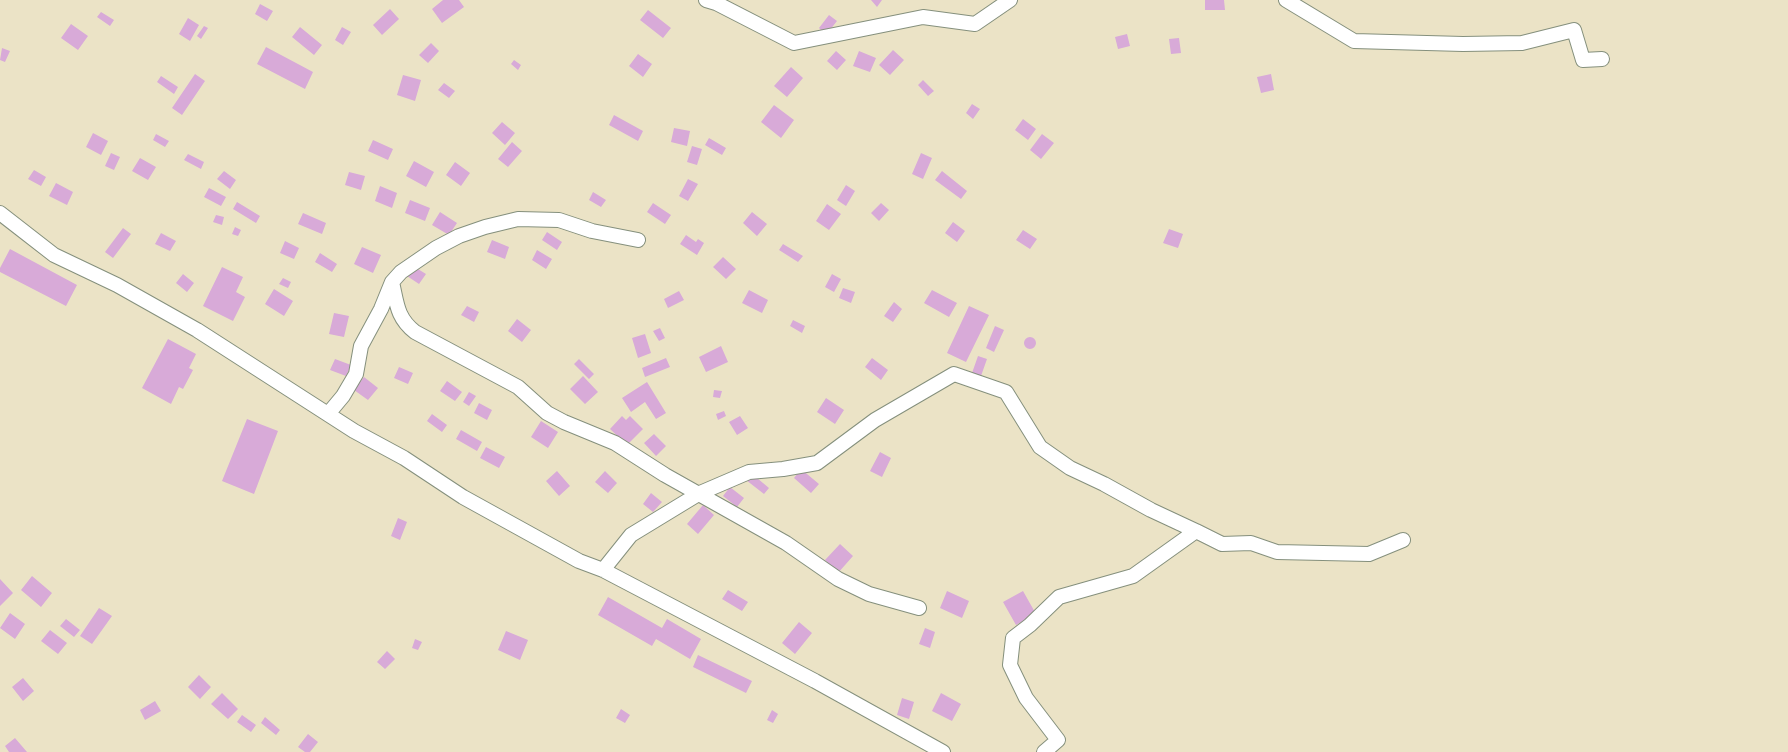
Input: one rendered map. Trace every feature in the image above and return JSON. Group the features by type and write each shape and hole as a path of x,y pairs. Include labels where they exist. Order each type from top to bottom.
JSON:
{"street":[{"path":"706,0 716,3 794,43 923,17 975,24 1010,0"},
{"path":"1286,0 1354,41 1463,44 1522,43 1574,30 1583,60 1602,59"},
{"path":"0,213 54,255 117,285 197,330 354,432 404,458 463,497 516,528 579,561 603,570 815,681 943,752"},
{"path":"328,414 343,396 356,374 361,346 381,309 392,282 415,260 459,236 485,227 518,219 559,220 592,231 638,240"},
{"path":"392,282 399,314 407,326 415,332 518,387 547,413 564,422 615,443 665,475 700,493 786,543 838,579 869,594 919,608"},
{"path":"603,570 631,535 700,493 749,472 783,469 817,463 875,420 954,374 1006,392 1040,447 1070,468 1222,544 1251,543 1277,552 1369,554 1403,540"},
{"path":"1044,752 1058,740 1026,698 1010,665 1013,638 1030,625 1059,597 1133,576 1196,531"}],"building":[{"path":"443,0 459,0 464,7 442,23 432,9"},
{"path":"871,0 882,0 877,7"},
{"path":"1205,0 1224,0 1225,10 1205,10"},
{"path":"260,4 273,11 267,21 255,14"},
{"path":"390,9 399,19 382,35 373,25"},
{"path":"648,10 671,28 663,38 640,20"},
{"path":"101,12 114,20 110,26 97,17"},
{"path":"829,15 837,21 826,35 819,28"},
{"path":"188,18 199,25 190,41 179,34"},
{"path":"71,24 88,36 78,50 61,38"},
{"path":"204,26 208,28 201,39 197,36"},
{"path":"300,27 322,45 314,55 292,37"},
{"path":"342,27 351,32 343,45 335,40"},
{"path":"1127,34 1130,46 1118,49 1115,37"},
{"path":"1179,38 1181,53 1171,54 1169,39"},
{"path":"431,43 439,51 428,63 419,55"},
{"path":"266,47 313,72 305,89 257,64"},
{"path":"2,48 10,51 5,62 0,60"},
{"path":"893,50 904,60 890,75 879,65"},
{"path":"836,51 846,60 837,70 827,61"},
{"path":"859,51 876,58 870,72 853,66"},
{"path":"638,54 652,64 643,77 629,66"},
{"path":"514,60 521,65 518,70 511,64"},
{"path":"791,67 803,78 787,97 774,86"},
{"path":"195,74 205,81 182,115 172,108"},
{"path":"1271,74 1274,90 1261,93 1257,77"},
{"path":"403,75 421,80 415,101 397,95"},
{"path":"161,76 178,87 174,94 157,82"},
{"path":"923,80 934,91 928,96 918,85"},
{"path":"444,83 455,91 449,98 438,90"},
{"path":"972,104 980,109 973,119 966,113"},
{"path":"774,105 794,120 781,138 761,122"},
{"path":"614,115 643,131 638,141 609,125"},
{"path":"1023,119 1036,129 1028,140 1015,130"},
{"path":"502,122 515,133 505,145 492,133"},
{"path":"674,128 690,131 687,146 671,142"},
{"path":"93,133 108,141 101,155 86,147"},
{"path":"156,134 169,141 165,147 153,140"},
{"path":"1042,134 1054,143 1041,159 1030,150"},
{"path":"709,138 726,148 722,155 705,145"},
{"path":"373,140 393,149 388,160 368,151"},
{"path":"512,142 522,151 508,167 498,159"},
{"path":"692,146 702,149 697,165 687,162"},
{"path":"111,153 120,157 114,170 105,166"},
{"path":"921,153 932,158 923,179 912,174"},
{"path":"188,154 204,162 201,169 184,160"},
{"path":"140,158 156,167 148,180 132,171"},
{"path":"414,161 434,172 426,187 406,176"},
{"path":"455,162 470,173 461,186 446,175"},
{"path":"34,170 46,177 41,186 28,179"},
{"path":"224,171 236,180 230,189 217,179"},
{"path":"942,171 967,191 961,199 935,180"},
{"path":"349,172 365,176 361,190 345,185"},
{"path":"688,179 698,184 688,201 679,196"},
{"path":"56,183 73,192 67,205 49,196"},
{"path":"846,185 855,191 846,206 837,200"},
{"path":"380,186 397,193 392,208 375,201"},
{"path":"209,188 226,197 221,206 204,197"},
{"path":"593,192 606,200 601,207 589,200"},
{"path":"410,200 430,208 425,221 405,213"},
{"path":"237,202 260,216 256,223 233,209"},
{"path":"653,203 671,215 665,224 647,212"},
{"path":"881,203 889,210 879,221 871,213"},
{"path":"827,204 841,214 829,230 816,221"},
{"path":"440,212 457,223 449,235 432,225"},
{"path":"752,212 767,224 757,236 743,223"},
{"path":"303,213 326,223 322,234 298,224"},
{"path":"216,215 224,217 222,225 213,222"},
{"path":"953,222 965,231 957,242 945,233"},
{"path":"235,227 241,230 238,236 232,234"},
{"path":"123,228 131,234 113,258 105,252"},
{"path":"1169,229 1183,234 1178,248 1163,243"},
{"path":"1023,230 1037,239 1030,249 1016,240"},
{"path":"547,232 562,242 557,250 542,240"},
{"path":"161,233 176,241 170,251 155,244"},
{"path":"686,235 696,242 698,239 704,243 697,255 680,244"},
{"path":"492,240 509,247 505,259 487,252"},
{"path":"285,241 299,248 294,259 280,253"},
{"path":"783,244 803,256 798,262 779,250"},
{"path":"362,247 381,255 373,273 354,264"},
{"path":"10,249 77,285 66,306 0,272 0,268"},
{"path":"537,250 552,259 546,269 532,260"},
{"path":"320,253 337,264 332,272 315,262"},
{"path":"723,257 736,269 726,279 713,267"},
{"path":"413,266 426,274 419,284 407,276"},
{"path":"222,267 243,277 236,292 245,297 233,321 203,306"},
{"path":"183,274 194,283 187,292 176,283"},
{"path":"832,274 841,279 834,292 825,287"},
{"path":"283,278 291,282 288,288 279,284"},
{"path":"843,288 855,292 851,303 839,298"},
{"path":"274,289 293,301 284,316 265,304"},
{"path":"749,290 768,300 762,313 742,303"},
{"path":"932,290 957,303 949,317 924,303"},
{"path":"679,291 684,300 668,308 664,299"},
{"path":"894,302 902,309 893,322 884,316"},
{"path":"467,306 479,312 474,322 461,315"},
{"path":"969,306 989,315 966,362 947,353"},
{"path":"334,313 349,316 344,337 329,334"},
{"path":"517,319 531,330 522,342 508,331"},
{"path":"793,320 805,326 802,333 790,326"},
{"path":"995,326 1004,330 994,352 986,348"},
{"path":"660,328 665,338 659,341 653,331"},
{"path":"645,334 651,353 638,358 632,338"},
{"path":"1030,337 1034,339 1036,343 1034,347 1030,349 1026,347 1024,343 1026,339"},
{"path":"168,339 196,354 189,368 193,370 183,389 179,387 171,404 142,388"},
{"path":"721,346 728,362 706,372 699,357"},
{"path":"978,356 987,359 981,376 972,373"},
{"path":"666,358 670,367 645,377 642,368"},
{"path":"872,358 888,370 881,380 865,367"},
{"path":"335,359 351,365 346,376 330,370"},
{"path":"579,359 594,374 589,379 574,364"},
{"path":"399,367 413,373 408,384 394,378"},
{"path":"583,376 598,392 585,404 570,389"},
{"path":"364,377 378,388 368,400 354,390"},
{"path":"447,381 462,392 455,401 440,391"},
{"path":"647,382 666,413 656,419 645,402 631,412 622,398"},
{"path":"714,390 722,391 720,398 713,397"},
{"path":"469,392 476,396 469,406 463,402"},
{"path":"826,398 844,410 835,424 817,412"},
{"path":"479,403 492,410 487,420 474,413"},
{"path":"724,411 726,416 718,420 716,414"},
{"path":"432,414 447,425 442,432 427,421"},
{"path":"622,416 626,420 630,416 643,429 627,445 610,429"},
{"path":"740,416 748,428 737,435 729,422"},
{"path":"247,419 278,431 254,494 222,481"},
{"path":"541,421 558,432 548,448 531,437"},
{"path":"461,430 482,442 477,451 456,439"},
{"path":"654,434 666,446 656,456 644,443"},
{"path":"486,447 505,457 499,468 480,458"},
{"path":"880,452 891,458 882,477 870,471"},
{"path":"801,469 819,484 811,493 794,478"},
{"path":"557,471 570,486 559,496 546,481"},
{"path":"605,471 617,483 608,493 595,482"},
{"path":"751,473 769,488 764,494 746,480"},
{"path":"730,487 744,498 737,507 723,496"},
{"path":"651,493 662,502 653,512 643,504"},
{"path":"703,505 714,515 698,534 687,524"},
{"path":"398,518 407,522 400,540 391,536"},
{"path":"840,544 853,556 838,573 825,560"},
{"path":"32,576 52,593 41,607 21,590"},
{"path":"0,579 13,593 0,606"},
{"path":"728,590 748,602 742,611 722,599"},
{"path":"947,591 969,601 962,618 940,608"},
{"path":"1023,591 1036,614 1016,625 1003,602"},
{"path":"608,597 662,628 667,619 701,639 690,659 656,639 652,646 598,615"},
{"path":"99,608 112,616 92,644 80,636"},
{"path":"10,613 25,624 15,639 0,628"},
{"path":"66,619 80,630 74,637 60,626"},
{"path":"799,622 812,633 795,654 782,643"},
{"path":"925,628 935,632 930,648 919,644"},
{"path":"50,630 67,643 58,654 41,641"},
{"path":"506,631 528,640 520,660 498,650"},
{"path":"415,639 422,642 418,650 412,648"},
{"path":"387,651 395,659 385,669 377,662"},
{"path":"698,655 752,681 746,693 693,667"},
{"path":"199,675 211,687 200,699 188,687"},
{"path":"23,678 34,691 23,701 12,687"},
{"path":"222,693 238,709 228,719 211,704"},
{"path":"941,693 961,704 952,721 932,711"},
{"path":"902,698 914,702 909,719 897,715"},
{"path":"155,701 161,711 145,720 140,710"},
{"path":"621,709 630,715 625,723 616,718"},
{"path":"772,710 778,714 773,723 767,720"},
{"path":"242,715 256,725 251,732 237,722"},
{"path":"265,717 280,730 276,735 261,723"},
{"path":"308,734 318,742 310,752 305,752 298,747"},
{"path":"15,738 27,752 9,752 5,746"}]}
